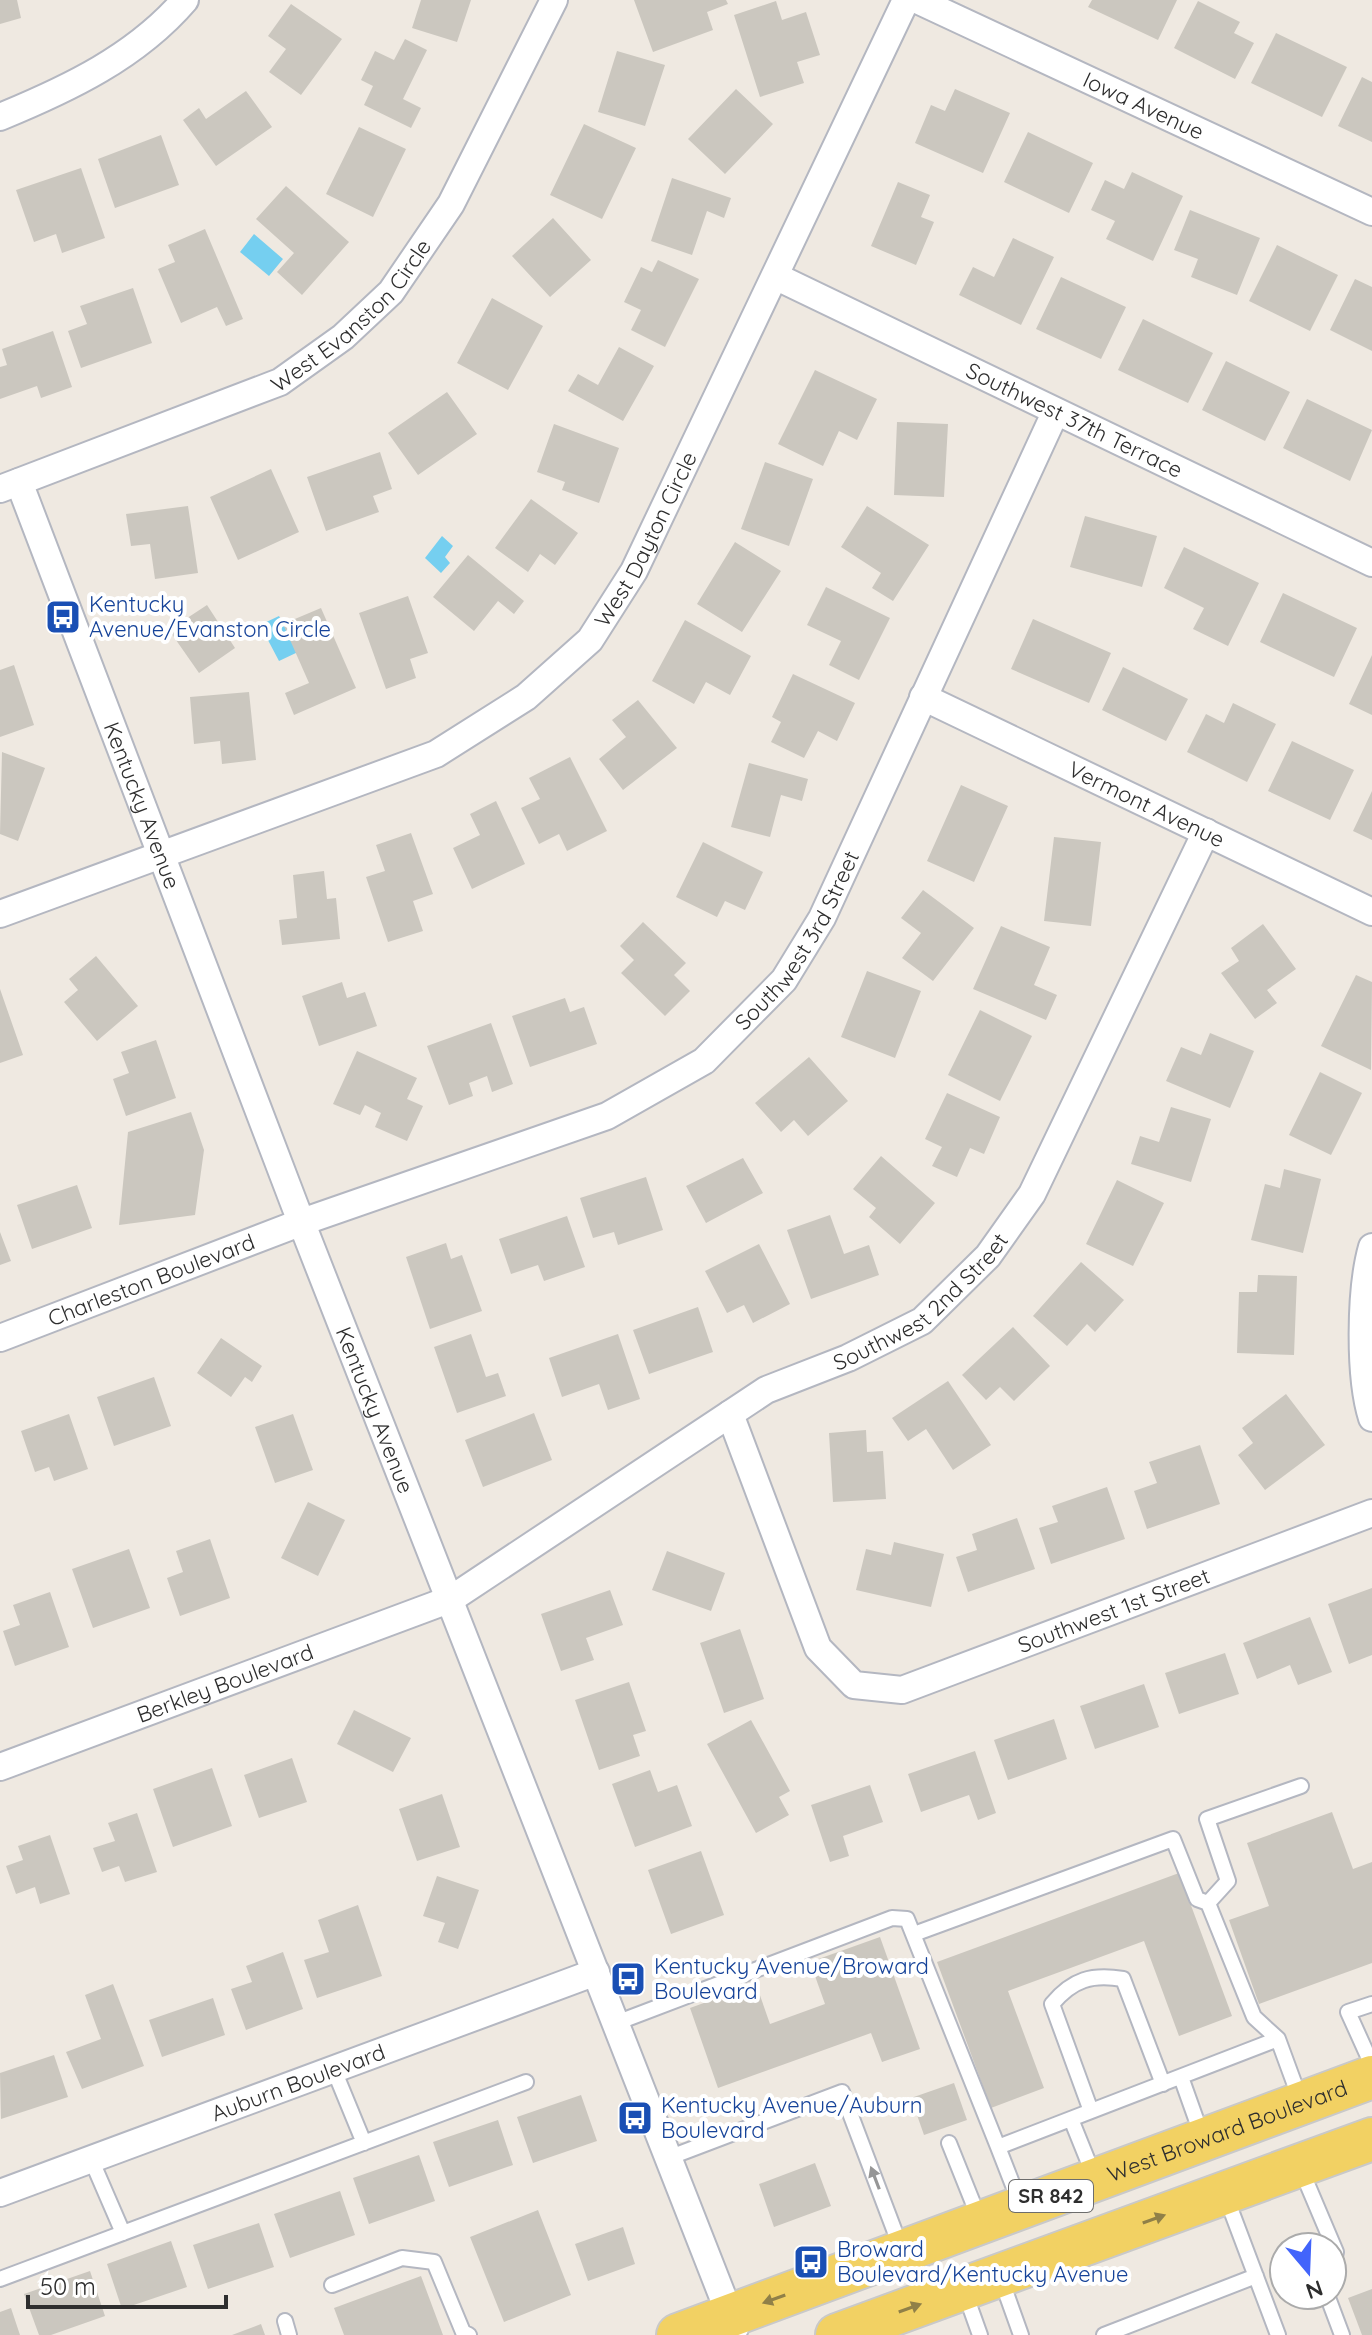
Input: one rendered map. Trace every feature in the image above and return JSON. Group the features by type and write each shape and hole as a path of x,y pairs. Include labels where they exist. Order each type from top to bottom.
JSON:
{"main road":[{"name":"West Broward Boulevard","path":"678,2335 734,2325 902,2251 1372,2077"},
{"name":"SR 842","path":"837,2335 1372,2139"}],"street":[{"path":"0,117 100,72 170,18 185,0"},
{"name":"West Evanston Circle","path":"9,485 280,382 343,337 391,292 451,204 554,0"},
{"name":"West Dayton Circle","path":"0,914 436,754 526,697 590,640 634,571 777,277 906,0"},
{"name":"Iowa Avenue","path":"917,0 1372,212"},
{"name":"Southwest 37th Terrace","path":"777,277 1372,563"},
{"name":"Southwest 3rd Street","path":"302,1222 607,1116 704,1061 784,980 822,918 1055,413"},
{"name":"Kentucky Avenue","path":"9,485 160,853 734,2325"},
{"name":"Vermont Avenue","path":"923,697 1372,912"},
{"name":"Southwest 2nd Street","path":"451,1599 766,1390 848,1358 922,1321 988,1256 1032,1194 1206,832"},
{"name":"Charleston Boulevard","path":"0,1338 302,1222"},
{"path":"1372,1247 1365,1272 1365,1396 1372,1418"},
{"name":"Southwest 1st Street","path":"730,1414 818,1648 854,1685 902,1690 1372,1513"},
{"name":"Berkley Boulevard","path":"0,1767 451,1599"},
{"name":"Auburn Boulevard","path":"0,2193 596,1972"}],"lane":[{"path":"1208,1903 1228,1881 1207,1819 1301,1786"},
{"path":"914,1934 1173,1839 1197,1899 1208,1903 1254,2017 1278,2039 1302,2103"},
{"path":"616,2023 892,1918 907,1919 1021,2207"},
{"path":"1091,2111 1052,2004 1064,1990 1097,1975 1123,1979 1163,2084"},
{"path":"1372,2004 1348,2012 1372,2065"},
{"path":"998,2147 1278,2039"},
{"path":"334,2070 364,2143"},
{"path":"1181,2077 1203,2140"},
{"path":"0,2279 526,2082"},
{"path":"668,2158 842,2092 902,2251"},
{"path":"1071,2119 1096,2180"},
{"path":"949,2143 981,2222"},
{"path":"91,2159 123,2233"},
{"path":"1300,2165 1327,2231"},
{"path":"1225,2193 1278,2335"},
{"path":"332,2285 402,2258 434,2262 465,2334"},
{"path":"1104,2335 1256,2276"},
{"path":"980,2335 982,2282"},
{"path":"982,2282 1021,2335"},
{"path":"1333,2311 1342,2335"}],"water":[{"path":"254,234 283,259 269,276 240,252"},
{"path":"442,536 453,546 445,557 450,563 441,573 425,558"},
{"path":"279,616 298,652 279,661 260,625"}],"building":[{"path":"0,0 17,0 21,18 0,24"},
{"path":"421,0 471,0 457,42 412,28"},
{"path":"634,0 726,0 728,4 707,12 713,30 653,52"},
{"path":"1092,0 1177,0 1158,40 1088,7"},
{"path":"776,1 782,20 806,12 820,55 797,62 804,83 760,97 734,15"},
{"path":"1198,1 1240,22 1234,33 1254,43 1235,79 1174,48"},
{"path":"291,4 342,39 301,95 269,72 286,49 268,36"},
{"path":"1276,33 1347,67 1322,117 1251,83"},
{"path":"405,39 427,50 403,99 421,108 411,128 364,105 373,86 361,80 375,51 394,60"},
{"path":"617,51 665,65 645,126 598,112"},
{"path":"1362,77 1372,82 1372,142 1338,126"},
{"path":"736,89 773,124 725,174 688,139"},
{"path":"955,89 1010,113 983,173 915,143 931,105 945,111"},
{"path":"246,91 272,127 216,166 183,120 199,108 206,119"},
{"path":"584,124 636,148 602,219 550,195"},
{"path":"359,127 406,149 373,217 326,194"},
{"path":"1028,132 1093,163 1069,213 1004,182"},
{"path":"161,135 179,185 115,208 98,159"},
{"path":"81,168 105,238 62,253 56,234 34,242 16,190"},
{"path":"1132,172 1183,196 1153,261 1106,239 1115,221 1091,210 1105,180 1124,189"},
{"path":"672,178 731,198 724,218 707,211 692,255 651,241"},
{"path":"898,182 930,195 921,217 934,222 916,265 871,246"},
{"path":"286,186 349,242 302,295 277,272 294,253 256,219"},
{"path":"1190,210 1260,238 1237,295 1191,277 1198,259 1174,250"},
{"path":"553,218 591,260 550,297 512,256"},
{"path":"205,229 243,319 226,326 217,307 181,323 158,269 175,262 168,245"},
{"path":"1013,238 1054,257 1021,325 959,295 973,267 994,277"},
{"path":"1277,245 1338,275 1310,331 1249,301"},
{"path":"658,260 699,279 665,347 631,330 641,310 624,302 641,267 652,272"},
{"path":"1061,277 1126,307 1101,359 1036,329"},
{"path":"1355,279 1372,287 1372,351 1330,330"},
{"path":"133,288 152,343 81,368 68,331 87,324 80,306"},
{"path":"492,298 543,326 508,390 457,363"},
{"path":"1143,319 1213,353 1188,403 1118,370"},
{"path":"53,331 72,387 41,398 37,386 0,399 0,367 7,365 2,349"},
{"path":"619,347 654,366 623,421 568,391 578,374 598,385"},
{"path":"1226,361 1290,392 1265,441 1202,410"},
{"path":"815,370 877,399 857,440 839,431 823,466 778,444"},
{"path":"447,392 477,434 418,475 388,433"},
{"path":"1307,399 1372,430 1350,481 1283,448"},
{"path":"897,422 948,424 944,497 894,495"},
{"path":"554,424 619,448 599,503 562,490 565,482 537,472"},
{"path":"380,452 392,489 373,496 379,512 326,531 307,477"},
{"path":"765,462 813,479 789,546 741,529"},
{"path":"271,469 299,532 238,560 210,497"},
{"path":"531,499 578,533 555,565 540,554 528,572 495,548"},
{"path":"188,506 198,573 155,579 150,544 131,546 126,514"},
{"path":"867,506 929,545 893,601 872,588 881,573 841,547"},
{"path":"1085,516 1157,536 1142,587 1070,567"},
{"path":"735,542 781,571 742,632 697,604"},
{"path":"1184,547 1259,583 1228,646 1193,629 1204,608 1164,588"},
{"path":"468,555 524,601 514,614 498,601 474,631 433,597"},
{"path":"826,587 890,618 859,680 829,665 841,641 807,625"},
{"path":"1283,593 1357,628 1334,677 1260,642"},
{"path":"408,596 428,653 410,659 416,678 386,689 359,613"},
{"path":"207,605 235,648 199,673 169,630"},
{"path":"321,608 356,688 294,715 285,693 309,683 283,624"},
{"path":"1033,619 1111,653 1089,703 1011,669"},
{"path":"685,620 751,656 730,695 706,682 694,704 652,681"},
{"path":"1372,655 1372,715 1349,704"},
{"path":"14,665 34,725 0,737 0,670"},
{"path":"1123,667 1188,699 1166,741 1102,710"},
{"path":"793,674 855,703 837,741 818,731 804,758 771,742 781,722 772,717"},
{"path":"249,692 256,760 222,764 220,741 194,744 190,697"},
{"path":"638,700 677,748 623,790 599,759 626,737 612,720"},
{"path":"1233,703 1276,724 1247,782 1187,752 1206,714 1224,723"},
{"path":"1292,741 1354,770 1330,820 1268,791"},
{"path":"2,752 45,768 18,841 0,834"},
{"path":"570,757 607,831 567,851 559,834 539,844 521,808 540,799 529,778"},
{"path":"749,763 808,779 802,801 781,795 770,837 731,827"},
{"path":"961,785 1008,806 974,882 927,861"},
{"path":"1372,791 1372,840 1353,831"},
{"path":"496,801 525,864 472,889 453,848 480,835 470,814"},
{"path":"411,833 433,894 413,901 423,931 388,942 366,877 385,871 376,845"},
{"path":"1054,837 1101,842 1091,926 1044,921"},
{"path":"703,842 763,872 745,910 725,901 717,917 676,897"},
{"path":"324,871 327,899 336,898 340,939 282,945 279,920 297,918 293,875"},
{"path":"923,890 974,928 933,981 902,958 921,933 901,918"},
{"path":"643,922 686,963 674,975 690,991 665,1016 621,973 634,960 620,946"},
{"path":"1263,924 1296,969 1267,990 1277,1003 1255,1019 1221,973 1239,961 1231,948"},
{"path":"1001,926 1050,947 1034,985 1057,995 1046,1020 973,989"},
{"path":"96,956 138,1006 97,1041 64,1002 78,990 69,979"},
{"path":"867,971 921,991 895,1058 841,1037"},
{"path":"1356,975 1372,982 1371,1070 1321,1046"},
{"path":"342,982 347,998 365,992 377,1026 319,1046 302,996"},
{"path":"0,989 23,1055 0,1063"},
{"path":"565,998 570,1012 584,1007 597,1044 530,1067 512,1016"},
{"path":"980,1010 1032,1036 1000,1101 948,1075"},
{"path":"491,1023 513,1084 492,1092 487,1076 469,1083 473,1096 449,1105 427,1046"},
{"path":"1210,1033 1254,1051 1230,1108 1166,1081 1181,1047 1201,1055"},
{"path":"156,1040 176,1098 126,1116 113,1079 129,1073 121,1052"},
{"path":"357,1051 417,1078 407,1099 423,1106 407,1141 375,1127 381,1113 365,1105 360,1115 333,1104"},
{"path":"809,1057 848,1101 808,1136 794,1120 781,1132 755,1103"},
{"path":"1320,1072 1362,1093 1331,1155 1289,1135"},
{"path":"947,1093 1000,1117 984,1154 970,1148 957,1177 932,1166 942,1147 925,1139"},
{"path":"1171,1107 1211,1119 1191,1182 1131,1164 1140,1136 1159,1142"},
{"path":"191,1112 204,1150 195,1215 119,1225 128,1132"},
{"path":"881,1156 935,1203 900,1244 869,1217 876,1208 853,1189"},
{"path":"743,1158 763,1193 706,1223 686,1186"},
{"path":"1284,1169 1321,1179 1303,1253 1251,1240 1265,1184 1280,1188"},
{"path":"646,1177 663,1230 618,1245 614,1232 593,1238 580,1198"},
{"path":"1117,1180 1164,1203 1133,1266 1086,1244"},
{"path":"77,1185 92,1228 32,1249 17,1205"},
{"path":"830,1215 844,1254 869,1245 879,1275 811,1299 787,1230"},
{"path":"567,1216 585,1267 544,1281 538,1265 511,1274 499,1239"},
{"path":"0,1232 11,1261 0,1265"},
{"path":"446,1243 451,1259 462,1255 482,1311 430,1329 406,1257"},
{"path":"759,1244 790,1304 753,1323 744,1305 727,1313 705,1271"},
{"path":"1081,1262 1124,1300 1095,1332 1087,1324 1067,1346 1033,1316"},
{"path":"1258,1275 1297,1276 1294,1355 1237,1353 1239,1292 1257,1292"},
{"path":"698,1307 713,1352 649,1374 633,1330"},
{"path":"1013,1327 1050,1366 1014,1401 1000,1387 986,1400 962,1375"},
{"path":"471,1334 486,1377 498,1373 506,1396 457,1413 434,1347"},
{"path":"618,1334 640,1399 608,1410 599,1384 562,1397 549,1358"},
{"path":"221,1338 262,1366 252,1382 245,1377 231,1397 197,1373"},
{"path":"154,1377 171,1426 114,1446 97,1397"},
{"path":"948,1381 991,1445 953,1470 926,1429 908,1441 892,1418"},
{"path":"1286,1394 1325,1445 1265,1490 1238,1455 1253,1443 1242,1428"},
{"path":"534,1413 552,1460 483,1487 465,1440"},
{"path":"69,1414 88,1469 54,1481 49,1467 35,1472 21,1431"},
{"path":"293,1414 313,1470 275,1483 255,1427"},
{"path":"866,1430 867,1452 883,1451 886,1499 833,1502 829,1433"},
{"path":"1200,1445 1220,1504 1147,1529 1134,1491 1157,1483 1149,1462"},
{"path":"1107,1487 1125,1539 1051,1564 1039,1528 1058,1522 1052,1506"},
{"path":"308,1502 345,1520 318,1576 281,1558"},
{"path":"1017,1518 1035,1569 968,1592 956,1557 977,1550 972,1534"},
{"path":"210,1539 230,1598 180,1616 167,1578 183,1572 176,1551"},
{"path":"894,1542 944,1554 931,1607 856,1590 866,1549 891,1555"},
{"path":"129,1549 150,1608 93,1628 72,1569"},
{"path":"667,1551 725,1573 711,1611 652,1590"},
{"path":"1372,1588 1372,1655 1349,1664 1328,1604"},
{"path":"610,1590 623,1625 586,1638 594,1660 561,1671 541,1614"},
{"path":"50,1592 69,1647 15,1666 3,1631 20,1625 13,1605"},
{"path":"1310,1617 1332,1672 1298,1685 1290,1665 1257,1679 1243,1643"},
{"path":"740,1629 764,1699 724,1713 700,1643"},
{"path":"1225,1653 1239,1694 1179,1714 1165,1673"},
{"path":"629,1682 646,1731 633,1735 640,1756 599,1770 575,1700"},
{"path":"1144,1684 1159,1727 1095,1749 1080,1706"},
{"path":"354,1710 411,1738 393,1772 337,1744"},
{"path":"1054,1719 1067,1759 1008,1780 994,1740"},
{"path":"751,1720 790,1791 779,1797 789,1815 756,1833 707,1744"},
{"path":"975,1751 996,1813 978,1820 969,1795 921,1812 908,1774"},
{"path":"292,1758 307,1802 259,1818 244,1775"},
{"path":"212,1768 232,1826 173,1847 153,1789"},
{"path":"650,1770 658,1792 677,1785 692,1826 635,1847 612,1784"},
{"path":"870,1785 883,1822 843,1836 849,1856 830,1862 811,1805"},
{"path":"442,1794 460,1847 417,1861 399,1809"},
{"path":"1332,1812 1353,1869 1372,1862 1372,1963 1259,2004 1229,1920 1269,1906 1247,1843"},
{"path":"137,1813 157,1872 125,1882 119,1866 102,1872 93,1848 115,1841 108,1823"},
{"path":"50,1835 70,1894 40,1904 35,1887 16,1894 6,1866 23,1860 18,1846"},
{"path":"701,1851 724,1915 671,1934 648,1870"},
{"path":"1179,1873 1232,2016 1179,2036 1144,1941 1008,1991 1044,2088 991,2108 937,1962"},
{"path":"437,1876 479,1890 458,1949 438,1942 445,1923 423,1916"},
{"path":"358,1905 382,1976 317,1998 304,1960 329,1952 318,1920"},
{"path":"880,1937 920,2049 882,2062 871,2033 718,2088 690,2008 756,1984 770,2024 825,2004 810,1962"},
{"path":"283,1952 303,2009 246,2030 231,1989 252,1982 246,1966"},
{"path":"113,1984 144,2066 82,2089 66,2052 101,2039 85,1995"},
{"path":"213,1998 225,2035 162,2057 149,2020"},
{"path":"54,2055 68,2097 1,2119 0,2073"},
{"path":"954,2083 967,2120 924,2135 911,2098"},
{"path":"581,2095 597,2141 533,2163 517,2117"},
{"path":"498,2120 513,2165 449,2187 433,2142"},
{"path":"419,2155 435,2201 369,2224 353,2178"},
{"path":"815,2163 831,2206 774,2227 759,2184"},
{"path":"340,2191 355,2235 290,2258 274,2214"},
{"path":"538,2210 571,2295 504,2322 470,2237"},
{"path":"259,2223 274,2267 208,2289 193,2245"},
{"path":"623,2227 635,2264 588,2281 575,2244"},
{"path":"171,2241 187,2287 122,2309 107,2264"},
{"path":"90,2271 105,2316 51,2335 39,2335 24,2294"},
{"path":"421,2276 443,2335 344,2335 334,2308"},
{"path":"1372,2289 1372,2335 1362,2335 1348,2298"},
{"path":"11,2308 20,2335 0,2335 0,2312"},
{"path":"261,2324 265,2335 232,2335"}],"place":[{"name":"Kentucky Avenue/Evanston Circle","path":"63,617"},
{"name":"Kentucky Avenue/Broward Boulevard","path":"628,1979"},
{"name":"Kentucky Avenue/Auburn Boulevard","path":"635,2118"},
{"name":"Broward Boulevard/Kentucky Avenue","path":"811,2262"}]}
